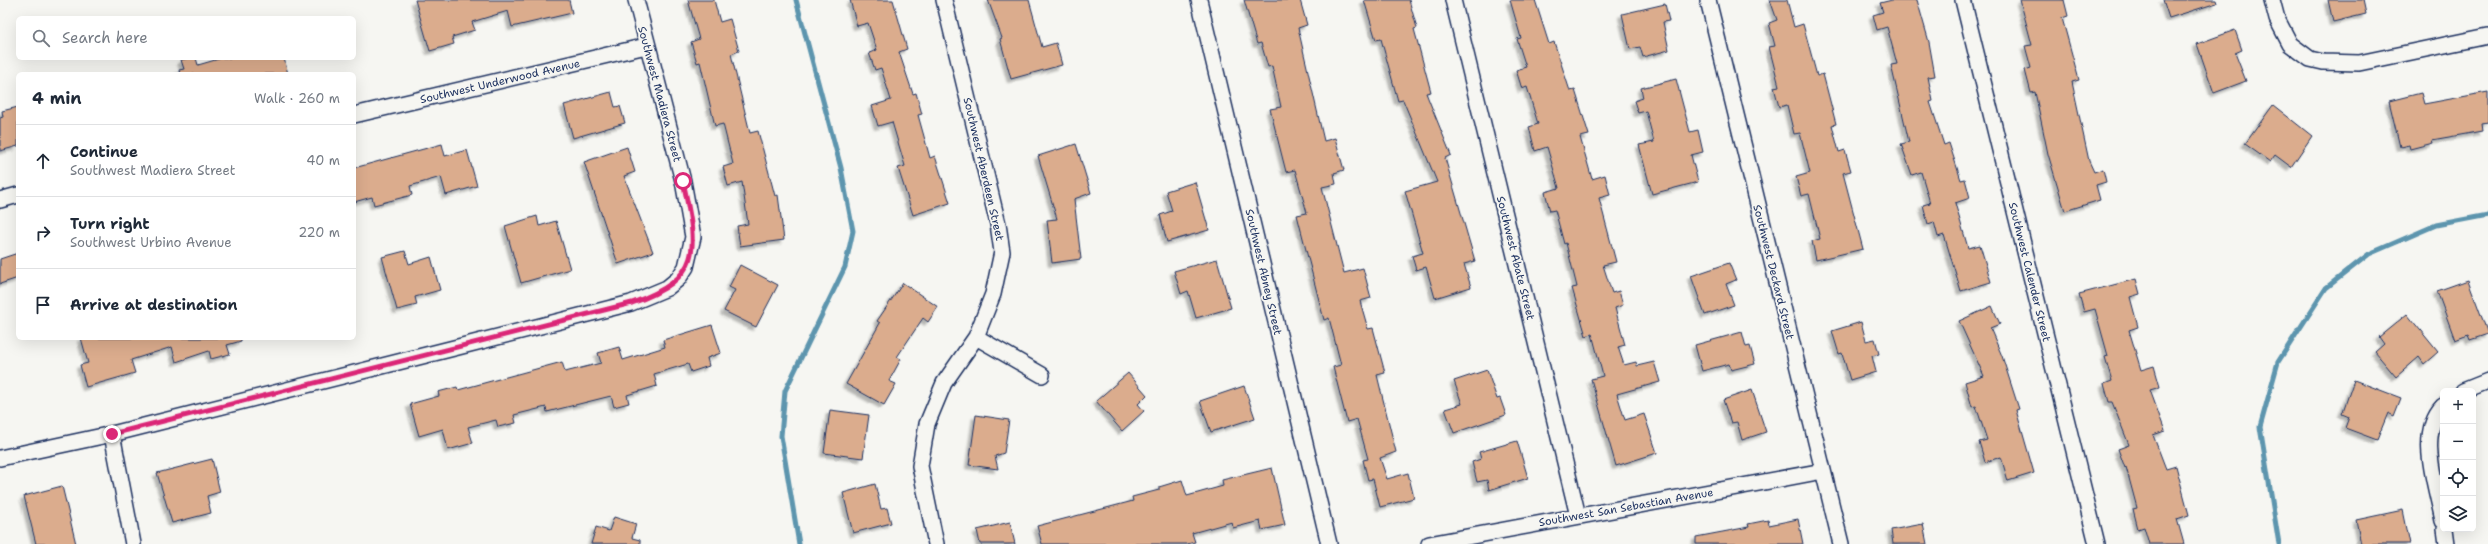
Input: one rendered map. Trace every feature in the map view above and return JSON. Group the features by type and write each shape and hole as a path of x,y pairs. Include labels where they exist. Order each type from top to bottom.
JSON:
{"street":[{"name":"Southwest Madiera Street","path":"112,434 632,303 651,296 678,280 686,267 691,253 692,237 690,216 646,46 636,0"},
{"name":"Southwest Aberdeen Street","path":"936,544 920,466 927,424 944,383 976,337 993,294 1002,252 998,224 944,0"},
{"name":"Southwest Abney Street","path":"1199,0 1330,544"},
{"name":"Southwest Abate Street","path":"1453,0 1578,516"},
{"name":"Southwest Deckard Street","path":"1708,0 1841,544"},
{"name":"Southwest Calender Street","path":"1963,0 2097,544"},
{"path":"2272,0 2284,34 2299,52 2322,62 2359,63 2488,36"},
{"name":"Southwest Underwood Avenue","path":"356,115 646,46"},
{"path":"0,200 16,196"},
{"path":"976,337 1042,375"},
{"path":"2470,388 2488,381"},
{"path":"2440,409 2431,426 2429,448 2440,505"},
{"path":"0,458 112,434 133,544"},
{"name":"Southwest San Sebastian Avenue","path":"1429,544 1823,472"},
{"path":"2445,532 2447,544"}],"building":[{"path":"415,0 569,0 572,13 512,27 508,11 472,22 475,30 452,37 454,44 430,51"},
{"path":"688,0 714,0 720,22 730,19 739,51 731,54 750,133 758,131 775,196 778,195 784,240 740,246 737,226 748,224 742,182 728,186 723,167 733,164 723,124 715,126 700,62 697,63 691,42 699,39"},
{"path":"850,0 893,0 907,49 899,52 913,94 916,93 922,114 918,115 930,158 935,156 950,203 913,215 898,168 905,166 892,122 878,126 872,106 891,100 881,68 875,70 869,53 877,50 868,23 857,26"},
{"path":"988,0 1029,0 1042,47 1056,43 1062,65 1011,79 1000,39 1002,38"},
{"path":"1244,0 1300,0 1307,25 1298,28 1324,141 1335,138 1344,170 1334,173 1336,184 1322,187 1344,273 1363,268 1371,298 1360,301 1368,329 1373,328 1385,373 1377,375 1396,452 1380,458 1387,479 1408,473 1414,498 1380,507 1373,479 1368,480 1363,460 1368,459 1357,419 1347,422 1333,367 1341,365 1329,318 1324,320 1297,215 1307,213 1295,170 1286,172 1270,109 1281,107 1272,66 1268,67 1261,43 1257,44"},
{"path":"1364,0 1409,0 1417,28 1414,29 1431,92 1426,93 1451,155 1445,158 1475,261 1464,264 1471,287 1435,298 1426,267 1416,270 1412,256 1423,253 1405,191 1437,182 1403,100 1398,101 1381,39 1376,40"},
{"path":"1510,0 1535,0 1549,44 1554,42 1570,91 1575,90 1589,135 1580,137 1592,179 1605,175 1610,195 1599,198 1616,262 1603,265 1612,293 1619,291 1623,305 1615,308 1625,345 1618,347 1624,365 1636,362 1637,366 1654,362 1660,382 1617,394 1625,420 1644,414 1657,453 1616,466 1591,379 1603,376 1592,334 1586,336 1572,288 1577,287 1566,243 1564,244 1555,210 1550,211 1545,192 1559,188 1547,147 1535,151 1529,127 1538,124 1527,87 1522,89 1516,70 1526,67 1517,39 1521,38"},
{"path":"1770,0 1787,0 1794,27 1803,24 1817,76 1823,74 1836,124 1832,125 1839,152 1845,150 1851,171 1843,173 1863,249 1816,260 1812,241 1820,239 1809,194 1801,196 1796,177 1810,173 1800,133 1794,134 1787,105 1779,107 1774,87 1779,86 1769,47 1775,46 1769,23 1777,20"},
{"path":"1892,0 1917,0 1929,42 1935,76 1928,77 1933,101 1930,102 1944,145 1949,143 1961,180 1965,179 1970,198 1955,203 1968,248 1980,245 1991,282 1961,291 1944,235 1938,237 1934,222 1928,224 1923,205 1930,203 1921,172 1912,175 1901,144 1909,142 1891,65 1897,64 1887,27 1877,30 1873,15 1883,12 1880,3"},
{"path":"2020,0 2064,0 2068,16 2062,18 2079,80 2072,82 2089,161 2094,172 2103,169 2106,182 2096,185 2100,200 2065,211 2048,154 2035,92 2031,93 2025,70 2031,68 2025,46 2032,45"},
{"path":"2163,0 2216,0 2217,3 2169,18"},
{"path":"2328,0 2363,0 2366,14 2333,22"},
{"path":"1665,4 1669,21 1663,22 1669,50 1643,57 1640,47 1630,49 1622,14"},
{"path":"2235,30 2242,50 2235,53 2246,81 2214,93 2197,44"},
{"path":"181,60 197,60 198,65 215,60 284,60 288,72 180,72 179,70 184,69"},
{"path":"1676,79 1690,132 1698,130 1703,152 1691,155 1698,182 1652,194 1639,145 1654,142 1646,111 1638,113 1634,101 1643,98 1641,88"},
{"path":"611,92 615,107 620,106 625,123 573,138 564,105"},
{"path":"2488,92 2488,123 2482,124 2483,131 2432,140 2433,143 2410,149 2409,145 2400,147 2389,101 2421,93 2424,104"},
{"path":"2273,105 2312,136 2291,167 2275,155 2270,162 2245,144"},
{"path":"16,108 16,147 0,151 0,118 3,117 2,111"},
{"path":"442,144 445,156 467,150 477,186 446,195 441,177 410,186 412,195 374,205 372,197 356,201 356,167"},
{"path":"1076,144 1091,193 1074,199 1081,259 1052,263 1047,220 1057,219 1038,156"},
{"path":"627,147 635,172 624,176 653,252 618,264 584,162"},
{"path":"1195,182 1209,230 1167,242 1160,215 1172,211 1166,191"},
{"path":"537,216 539,226 556,221 570,269 521,283 505,226"},
{"path":"405,251 409,264 431,257 440,290 415,297 417,305 397,310 382,257"},
{"path":"16,254 16,279 0,284 0,259"},
{"path":"1217,259 1231,308 1196,318 1188,291 1181,294 1174,271"},
{"path":"1729,263 1736,280 1726,284 1734,305 1705,315 1691,276"},
{"path":"740,265 778,285 756,327 724,311 735,290 729,287"},
{"path":"2136,279 2140,294 2130,297 2138,327 2129,330 2141,370 2154,366 2160,387 2150,390 2165,431 2153,435 2166,469 2176,466 2189,515 2177,519 2184,544 2149,544 2144,527 2138,529 2133,509 2137,508 2126,467 2125,468 2118,449 2129,445 2112,402 2109,402 2104,384 2112,381 2105,357 2108,356 2095,309 2084,312 2079,294"},
{"path":"2468,280 2488,334 2470,340 2468,335 2455,340 2437,291"},
{"path":"903,283 938,307 928,322 923,318 897,357 901,359 889,381 896,384 884,405 846,384 880,323 877,321"},
{"path":"1992,306 2000,324 1990,328 2002,356 2019,409 2016,410 2034,473 2008,481 2001,457 1985,462 1979,442 1987,440 1976,406 1972,407 1965,382 1984,376 1959,321"},
{"path":"2407,314 2438,352 2424,364 2419,357 2396,377 2375,352 2384,344 2379,337"},
{"path":"1861,322 1866,341 1875,339 1879,354 1872,356 1876,372 1850,380 1842,353 1839,354 1832,331"},
{"path":"712,325 721,353 707,358 709,366 691,372 688,364 654,374 657,386 627,395 629,403 614,407 611,396 547,412 546,407 514,415 516,423 498,427 496,420 468,427 473,443 448,450 443,429 419,436 410,404 439,396 438,392 457,387 458,390 562,362 565,372 601,363 598,353 619,347 623,360 665,347 663,340"},
{"path":"1742,332 1746,347 1750,346 1755,364 1731,370 1729,364 1702,371 1695,345"},
{"path":"82,340 241,340 227,345 230,354 211,359 209,351 176,362 172,347 131,360 135,373 86,387 80,365 88,363"},
{"path":"1487,370 1497,399 1500,398 1506,415 1454,433 1445,409 1462,404 1454,381"},
{"path":"1128,373 1147,395 1138,404 1144,411 1122,431 1096,401"},
{"path":"2354,380 2401,398 2394,416 2388,413 2377,440 2345,428 2349,417 2342,414"},
{"path":"1244,386 1255,418 1211,432 1200,401"},
{"path":"1752,390 1766,432 1742,440 1737,422 1731,423 1723,400"},
{"path":"830,410 869,415 863,458 824,453"},
{"path":"976,415 1009,420 1004,453 995,456 998,469 969,465"},
{"path":"1517,441 1528,478 1489,490 1487,480 1477,482 1472,462 1481,459 1479,452"},
{"path":"212,459 220,492 207,496 211,513 172,523 157,473"},
{"path":"1272,468 1285,525 1262,530 1260,521 1233,528 1232,522 1192,533 1195,542 1187,544 1042,544 1037,526 1133,501 1132,497 1159,490 1159,487 1182,480 1187,496 1223,486 1222,480"},
{"path":"875,484 881,509 887,508 891,523 853,533 843,493"},
{"path":"62,486 76,544 36,544 24,496"},
{"path":"2403,510 2410,544 2361,544 2356,520"},
{"path":"614,517 636,524 632,538 640,540 640,544 591,544 596,527 609,531"},
{"path":"1798,519 1803,544 1696,544 1696,537 1749,527 1748,524 1768,520 1769,525"},
{"path":"1010,522 1015,544 980,544 977,530"},
{"path":"1923,524 1927,544 1893,544 1891,530"}],"waterway":[{"path":"796,0 841,168 853,231 845,267 785,391 781,436 799,544"},
{"path":"2279,544 2260,427 2278,362 2326,288 2369,254 2436,225 2488,215"}],"route":[{"path":"112,434 632,303 651,296 667,288 678,280 686,267 691,253 692,237 690,216 683,181"}]}
